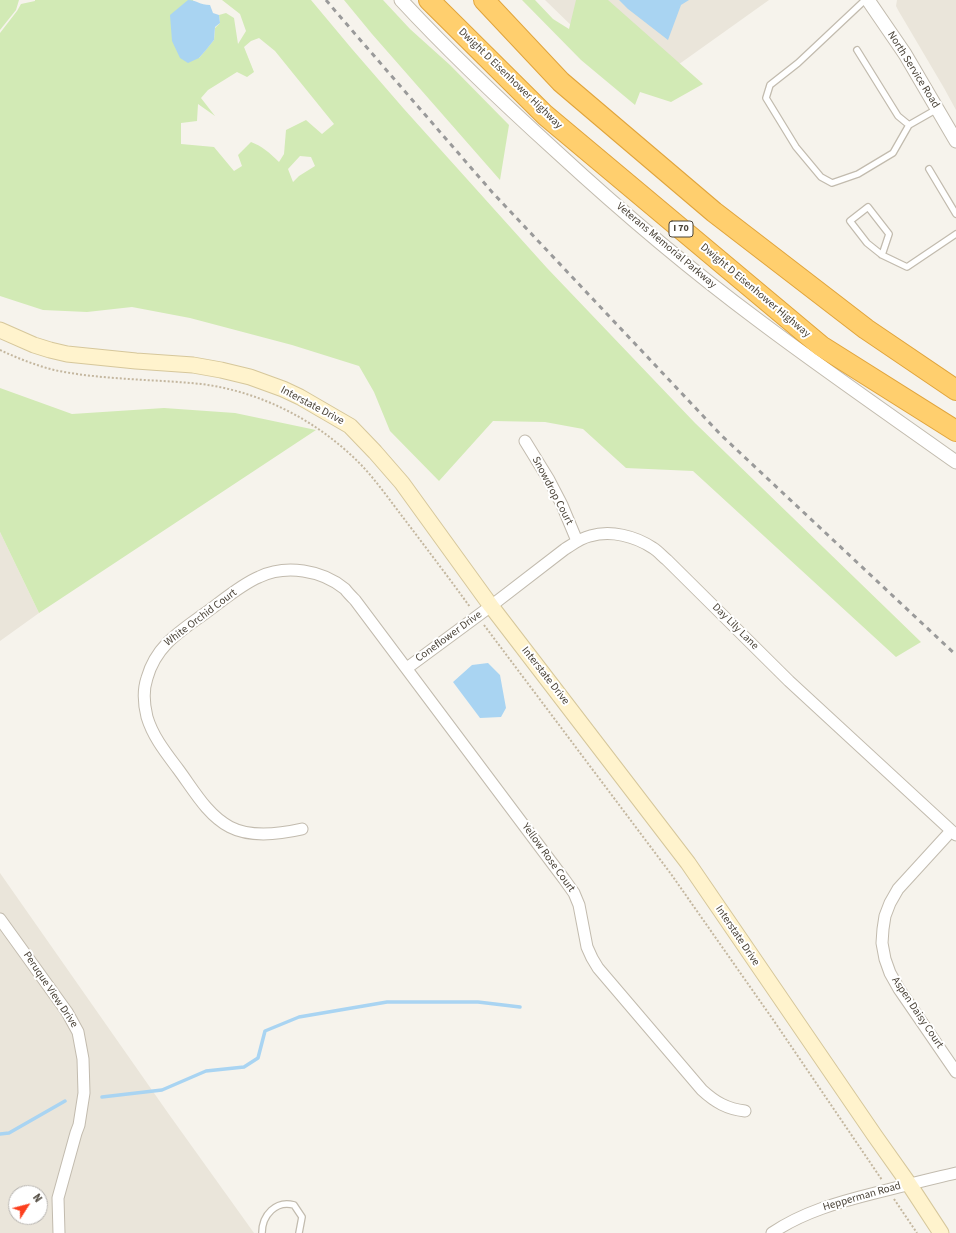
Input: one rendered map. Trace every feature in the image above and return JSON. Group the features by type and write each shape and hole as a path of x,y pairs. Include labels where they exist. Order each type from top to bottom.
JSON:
{"highway":[{"name":"Dwight D Eisenhower Highway","path":"428,0 545,115 821,346 956,431"},
{"path":"484,0 561,82 714,212 866,329 956,390"}],"main road":[{"name":"Interstate Drive","path":"0,330 34,345 67,354 221,370 266,383 300,397 350,426 402,483 491,606 688,863 909,1184 941,1233"}],"street":[{"name":"Veterans Memorial Parkway","path":"400,0 516,115 667,249 758,320 956,462"},
{"name":"North Service Road","path":"868,0 905,54 956,141"},
{"name":"Snowdrop Court","path":"525,441 549,480 577,541"},
{"name":"Day Lily Lane","path":"491,606 577,541 590,536 604,534 621,534 638,539 654,548 667,560 789,680 953,833"},
{"name":"White Orchid Court","path":"302,829 265,834 242,831 231,827 220,820 204,804 158,740 147,717 145,706 146,679 158,653 166,643 179,632 246,584 270,572 295,570 321,576 344,589 355,600 406,668"},
{"name":"Coneflower Drive","path":"406,668 491,606"},
{"name":"Yellow Rose Court","path":"406,668 574,893 579,905 587,947 598,968 711,1099 722,1106 733,1110 745,1111"},
{"name":"Aspen Daisy Court","path":"953,833 898,889 885,916 882,943 885,959 890,973 899,989 956,1072"},
{"name":"Peruque View Drive","path":"0,919 67,1012 78,1032 83,1059 84,1093 79,1125 58,1198 59,1233"},
{"name":"Hepperman Road","path":"772,1233 799,1218 827,1206 956,1173"}],"lane":[{"path":"864,0 798,63 770,85 766,98 796,147 821,177 832,183 858,174 893,153 908,125 937,109"},
{"path":"857,50 898,116 908,125"},
{"path":"929,170 956,214"},
{"path":"882,255 889,234 868,208 850,221 867,243 882,255 907,267 956,234"},
{"path":"262,1233 264,1222 269,1213 277,1206 287,1203 294,1205 302,1217 299,1233"}],"path":[{"path":"0,350 40,366 77,374 201,384 224,388 263,400 293,414 333,439 352,456 373,479 478,616 671,874 770,1015 874,1169"},
{"path":"899,1206 917,1233"}],"shaded area":[{"path":"545,0 769,0 640,92"},
{"path":"897,0 956,0 956,110 898,10 896,6"},
{"path":"0,532 39,613 0,641"},
{"path":"0,873 168,1113 254,1233 0,1233"}],"green space":[{"path":"0,0 19,0 16,10 0,30"},
{"path":"193,0 199,58 214,40 215,28 220,23 219,15 226,13 234,18 238,44 246,31 240,14 222,0 311,0 404,109 547,268 695,423 921,642 896,657 693,471 626,468 583,429 545,422 493,421 439,481 390,431 374,392 359,366 292,345 190,318 132,307 87,312 43,310 0,296 0,33 21,4 35,1","holes":["259,38 275,51 334,124 322,134 306,120 286,130 284,154 279,162 266,150 251,142 238,155 242,166 234,171 214,147 181,144 181,123 197,121 198,104 215,116 201,98 208,90 237,72 247,77 254,72 244,47 251,41","300,156 311,157 315,166 299,176 293,182 288,169"]},
{"path":"344,0 383,0 410,29 450,65 509,125 500,180 372,34"},
{"path":"522,0 535,0 553,19 569,29 576,0 608,0 703,84 671,102 640,92 635,105 581,60"},
{"path":"0,388 72,414 164,408 235,413 316,430 39,613 0,532"}],"water":[{"path":"188,0 210,5 213,13 219,15 220,23 215,27 214,40 206,50 199,58 188,63 180,58 172,41 170,15"},
{"path":"619,0 689,0 681,5 668,40 628,9"},
{"path":"488,663 500,675 506,708 501,717 480,718 453,682 472,665"}],"waterway":[{"path":"102,1097 162,1090 206,1071 244,1067 258,1058 265,1031 299,1017 387,1002 478,1002 520,1007"},
{"path":"0,1134 9,1133 65,1101"}],"railway":[{"path":"326,0 492,192 721,435 956,655"}]}
